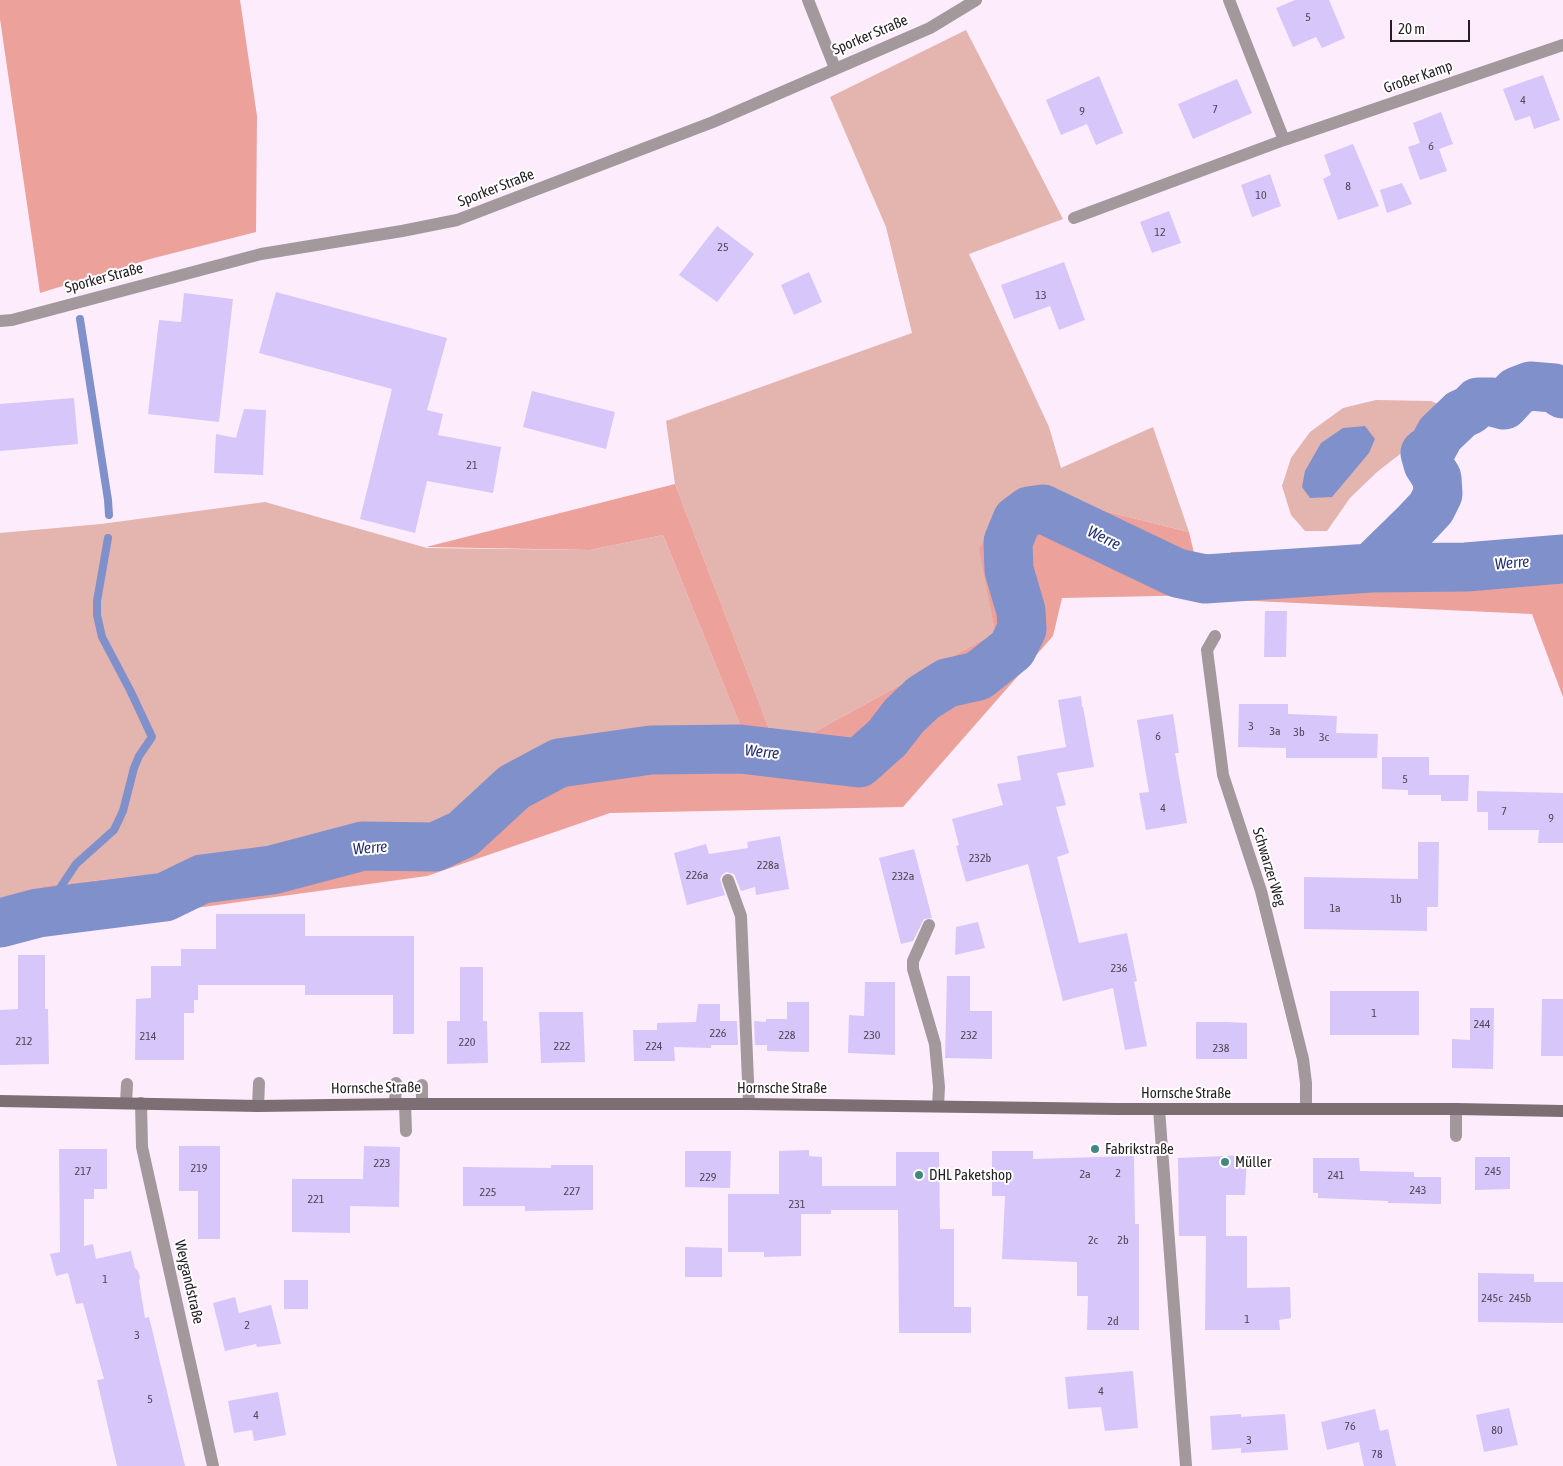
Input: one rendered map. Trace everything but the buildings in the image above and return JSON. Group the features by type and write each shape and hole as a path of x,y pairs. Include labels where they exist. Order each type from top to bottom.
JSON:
{"main road":[{"name":"Hornsche Straße","path":"0,1101 258,1106 749,1104 1563,1111"}],"street":[{"path":"808,0 836,68"},
{"name":"Sporker Straße","path":"0,321 12,320 261,254 457,220 713,122 930,28 976,0"},
{"path":"1228,0 1284,140"},
{"name":"Großer Kamp","path":"1074,218 1284,140 1563,45"},
{"name":"Schwarzer Weg","path":"1215,636 1207,650 1223,775 1264,901 1303,1059 1306,1083 1306,1109"},
{"path":"728,880 741,916 749,1104"},
{"path":"929,925 913,961 913,969 935,1044 939,1087 938,1106"},
{"path":"258,1106 259,1083"},
{"path":"396,1083 406,1131"},
{"path":"126,1103 127,1084"},
{"path":"422,1085 422,1104"},
{"name":"Weygandstraße","path":"141,1103 142,1147 214,1466"},
{"path":"1159,1109 1186,1466"},
{"path":"1456,1109 1456,1136"}],"shaded area":[{"path":"0,0 240,0 257,116 256,232 150,259 40,293 0,19"},
{"path":"966,30 1063,219 969,254 1049,427 1061,468 1153,427 1189,532 1032,493 980,548 995,633 778,752 675,484 666,421 912,333 886,227 830,97"},
{"path":"1376,400 1431,401 1461,414 1440,434 1433,447 1425,453 1404,451 1377,472 1350,498 1327,531 1305,531 1291,515 1282,486 1291,458 1310,432 1343,408"},
{"path":"675,484 778,752 995,633 979,548 1032,493 1189,532 1204,595 1062,598 1053,636 903,807 610,813 427,876 44,929 43,886 429,846 559,778 654,752 752,754 663,535 590,550 426,547"},
{"path":"265,502 427,548 590,550 663,535 752,754 561,778 429,846 43,886 39,930 0,937 0,533 101,524"},
{"path":"1563,543 1563,697 1532,614 1233,600 1231,552"}],"water":[{"path":"1365,426 1375,439 1369,453 1332,497 1310,498 1302,487 1305,471 1321,443 1343,428"}],"waterway":[{"path":"80,319 109,515"},
{"name":"Werre","path":"1371,568 1431,508 1438,494 1437,478 1428,464 1425,453 1433,447 1440,434 1461,414 1470,410 1478,402 1493,402 1504,405 1517,391 1530,386 1554,388 1563,394"},
{"name":"Werre","path":"0,923 38,913 165,897 202,879 272,870 363,846 435,847 463,834 514,787 559,763 651,750 740,749 859,763 887,738 904,716 923,698 947,683 978,676 1012,649 1022,629 1021,611 1009,570 1008,542 1017,520 1029,511 1043,509 1177,573 1205,579 1371,568 1466,567 1563,559"},
{"path":"38,913 60,888 76,864 114,830 123,811 134,768 139,756 152,737 102,637 97,615 97,601 108,538"}],"place":[{"name":"Fabrikstraße","path":"1095,1149"},
{"name":"Müller","path":"1225,1162"},
{"name":"DHL Paketshop","path":"919,1175"}]}
